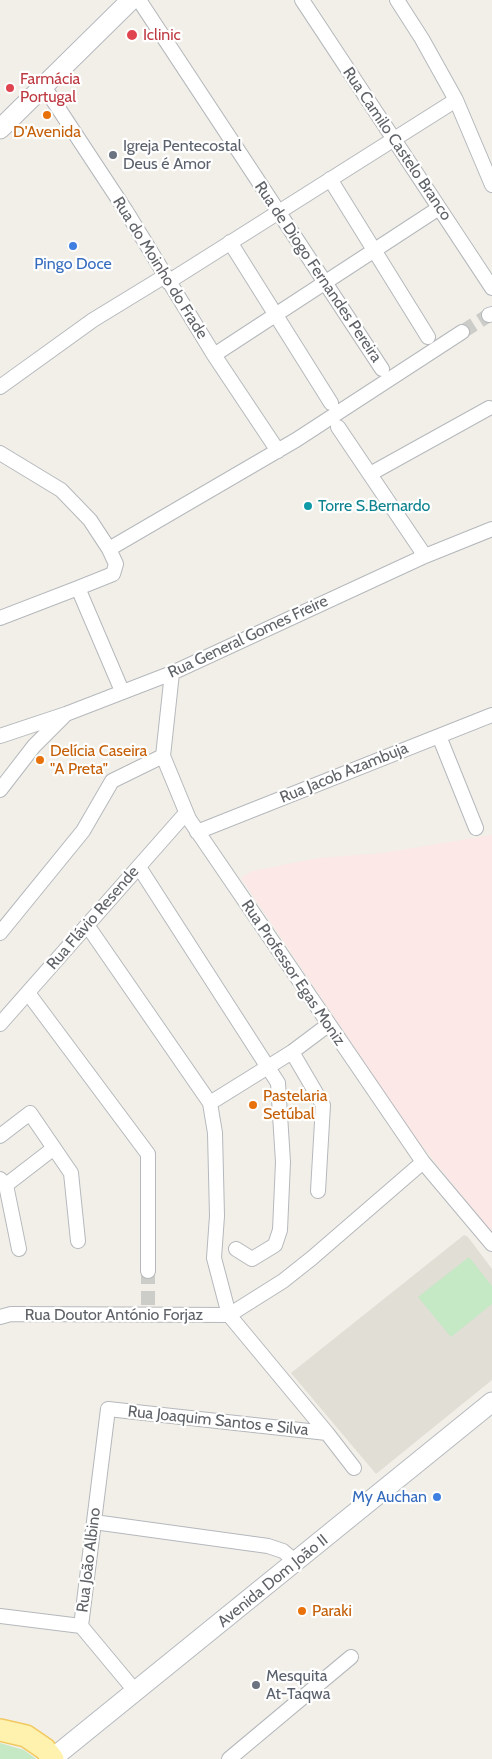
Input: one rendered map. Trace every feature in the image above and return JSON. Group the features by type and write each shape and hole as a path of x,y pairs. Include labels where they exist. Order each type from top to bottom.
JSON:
{"main road":[{"path":"0,129 131,0"},
{"name":"Avenida Dom João II","path":"53,1758 492,1402"},
{"path":"0,1730 26,1736 36,1742 53,1758"}],"street":[{"name":"Rua de Diogo Fernandes Pereira","path":"139,0 382,369"},
{"name":"Rua Camilo Castelo Branco","path":"302,0 492,288"},
{"path":"397,0 422,39 456,100 492,185"},
{"name":"Rua do Moinho do Frade","path":"43,86 126,211 214,355 278,451"},
{"path":"0,387 93,320 230,242 456,100"},
{"path":"330,179 428,337"},
{"path":"214,355 439,208"},
{"path":"230,242 331,403"},
{"path":"109,549 278,451 462,332"},
{"path":"370,474 489,408"},
{"path":"338,427 425,556"},
{"path":"0,618 113,574 116,564 109,549 90,520 61,490 1,453"},
{"name":"Rua General Gomes Freire","path":"0,736 66,714 122,690 172,673 425,556 492,529"},
{"path":"78,588 122,690"},
{"name":"Rua Professor Egas Moniz","path":"172,673 163,756 187,816 423,1162 492,1244"},
{"path":"0,790 34,746 66,714"},
{"name":"Rua Jacob Azambuja","path":"198,832 492,715"},
{"path":"21,729 31,735 34,746"},
{"path":"439,736 476,828"},
{"path":"0,933 83,831 112,781 163,756"},
{"name":"Rua Flávio Resende","path":"0,1024 138,867 187,816"},
{"path":"138,867 278,1083 283,1162 280,1230 275,1244 252,1259 236,1249"},
{"path":"87,925 210,1103 215,1133 217,1216 214,1258 229,1315 354,1468"},
{"path":"28,993 148,1154 148,1271"},
{"path":"210,1103 292,1052 328,1025"},
{"path":"292,1052 323,1104 318,1192"},
{"path":"0,1136 30,1113 71,1173 78,1241"},
{"path":"19,1249 3,1182 54,1148"},
{"path":"229,1315 283,1280 312,1258 423,1162"},
{"name":"Rua Doutor António Forjaz","path":"0,1317 11,1314 148,1310 229,1315"},
{"name":"Rua Joaquim Santos e Silva","path":"108,1409 327,1433"},
{"name":"Rua João Albino","path":"108,1409 81,1626 136,1692"},
{"path":"94,1522 268,1546 283,1551 296,1562"},
{"path":"0,1616 81,1626"},
{"path":"229,1759 351,1657"}],"shaded area":[{"path":"492,835 492,1233 415,1137 241,878 252,871 318,858 382,853"},
{"path":"464,1235 468,1237 492,1269 492,1380 376,1474 291,1373"}],"green space":[{"path":"469,1257 492,1286 492,1304 451,1337 418,1297"},
{"path":"0,1743 24,1750 36,1759 0,1759"}],"tunnel":[{"path":"462,332 489,315"},
{"path":"148,1271 148,1305"}],"place":[{"name":"Iclinic","path":"132,35"},
{"name":"Farmácia Portugal","path":"10,88"},
{"name":"D'Avenida","path":"47,115"},
{"name":"Igreja Pentecostal Deus é Amor","path":"113,155"},
{"name":"Pingo Doce","path":"73,246"},
{"name":"Torre S.Bernardo","path":"308,506"},
{"name":"Delícia Caseira \"A Preta\"","path":"40,760"},
{"name":"Pastelaria Setúbal","path":"253,1105"},
{"name":"My Auchan","path":"437,1497"},
{"name":"Paraki","path":"302,1611"},
{"name":"Mesquita At-Taqwa","path":"256,1685"}]}
